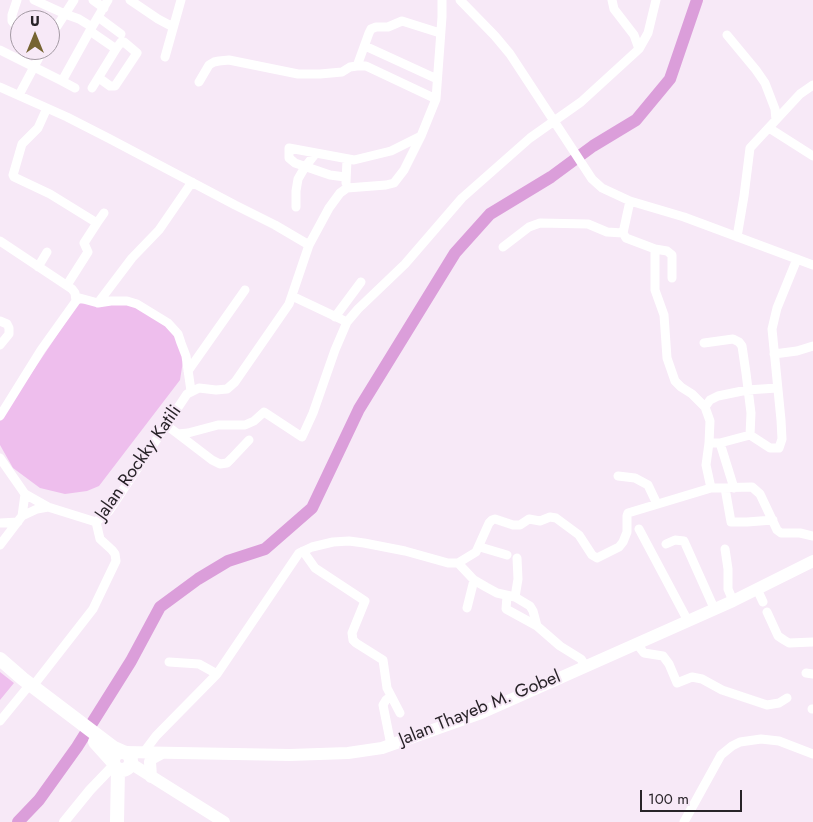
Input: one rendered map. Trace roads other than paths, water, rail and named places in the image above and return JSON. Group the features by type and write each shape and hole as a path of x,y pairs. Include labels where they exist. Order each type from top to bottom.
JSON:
{"highway":[{"path":"0,659 30,687"},
{"path":"0,666 45,698 122,761 117,822"}],"main road":[{"name":"Jalan Thayeb M. Gobel","path":"122,761 144,752 290,755 374,750 481,713 733,601 813,562"},
{"path":"151,777 151,759 162,753"},
{"path":"122,761 224,822"}],"street":[{"path":"34,0 79,19 116,49"},
{"path":"60,22 74,0"},
{"path":"62,81 106,4 93,0"},
{"path":"130,0 173,27"},
{"path":"165,57 181,0"},
{"path":"76,297 98,303 127,301 147,310 168,323 178,334 186,356 191,391 199,388 227,389 235,382 284,314 304,258 329,208 340,192 347,188 379,186 394,182 404,170 421,136 436,99 442,0"},
{"path":"460,0 504,46 592,179 602,188 630,201 667,212 813,265"},
{"path":"612,0 614,9 634,34 639,49"},
{"path":"178,434 196,432 218,425 245,425 254,421 264,412 302,437 347,322 405,264 462,198 505,159 554,120 581,102 639,49 648,33 656,0"},
{"path":"98,17 121,34"},
{"path":"357,66 371,29 376,27 392,26 402,21 440,34"},
{"path":"727,35 765,83 775,109 776,120"},
{"path":"92,88 98,78 116,49 121,42 124,42 136,51 138,55 115,86 110,86 98,78"},
{"path":"365,46 437,80"},
{"path":"0,50 75,88"},
{"path":"19,95 38,60"},
{"path":"199,82 209,65 214,62 229,60 298,74 342,72 357,66 366,66 436,99"},
{"path":"737,237 744,196 748,153 752,144 800,94 813,85"},
{"path":"0,87 67,117 282,228 310,245"},
{"path":"46,108 38,128 22,144 13,175 50,194 97,223"},
{"path":"769,128 813,156"},
{"path":"345,177 330,175 295,163 289,158 289,148 354,160 391,151 421,136"},
{"path":"296,207 298,179 316,153"},
{"path":"347,159 345,177 347,188"},
{"path":"98,303 132,258 159,230 192,182"},
{"path":"630,201 623,233 626,238 671,253 673,260 672,278"},
{"path":"66,285 88,252 84,243 104,213"},
{"path":"503,247 529,227 540,223 588,224 606,232 623,233"},
{"path":"0,241 72,289 76,297 76,302 41,350 0,416"},
{"path":"655,249 655,290 664,315 665,347 671,372 681,387 692,394 705,407 710,421 706,465 711,488"},
{"path":"38,267 47,252"},
{"path":"709,443 720,443 750,435 770,448 779,448 782,444 772,322 797,259"},
{"path":"335,317 361,282"},
{"path":"188,371 246,290"},
{"path":"292,296 347,322"},
{"path":"0,321 7,324 9,334 0,345"},
{"path":"704,343 733,339 738,340 742,346 751,413 750,435"},
{"path":"774,354 797,351 813,346"},
{"path":"705,407 710,400 718,396 747,390 777,388"},
{"name":"Jalan Rockky Katili","path":"30,687 93,609 116,561 115,554 100,539 96,522 109,511 191,391"},
{"path":"166,425 220,464 226,463 249,440"},
{"path":"720,443 729,488 731,522 773,520"},
{"path":"0,458 25,494 48,507 96,522"},
{"path":"618,476 635,478 648,485 657,504"},
{"path":"144,752 156,736 217,674 302,551 333,542 349,541 405,551 448,563 458,563 471,556 480,547 485,532 492,520 518,525 527,519 540,521 553,518 561,521 579,535 592,555 597,558 619,547 623,542 627,532 628,514 711,488 750,487 759,493 777,530 781,533 800,533 813,536"},
{"path":"0,545 20,519 25,494"},
{"path":"0,523 20,519 37,509 48,507"},
{"path":"639,529 688,621"},
{"path":"666,544 675,540 684,541 714,608"},
{"path":"480,547 507,555"},
{"path":"725,549 728,569 728,591 733,601"},
{"path":"302,551 315,568 365,601 352,633 354,640 382,660 387,688 400,713"},
{"path":"517,558 518,579 506,610 537,626 560,646 581,659 586,667"},
{"path":"458,563 474,580 498,593 511,596 530,606 534,611 537,626"},
{"path":"467,608 474,580"},
{"path":"757,589 763,602"},
{"path":"767,612 778,636 784,640 789,643 813,642"},
{"path":"637,644 644,653 663,656 669,664 677,683 692,677 702,678 722,690 767,705 779,703 787,698"},
{"path":"169,662 199,664 217,674"},
{"path":"0,721 30,687"},
{"path":"390,745 383,705 391,696"},
{"path":"684,822 722,755 732,746 740,742 761,739 779,741 813,754"},
{"path":"64,822 93,786 122,761"}],"waterway":[{"path":"18,822 39,800 77,747 131,661 160,607 198,579 228,561 265,549 312,508 359,409 455,253 490,214 551,177 593,146 636,120 670,79 697,0"}]}
